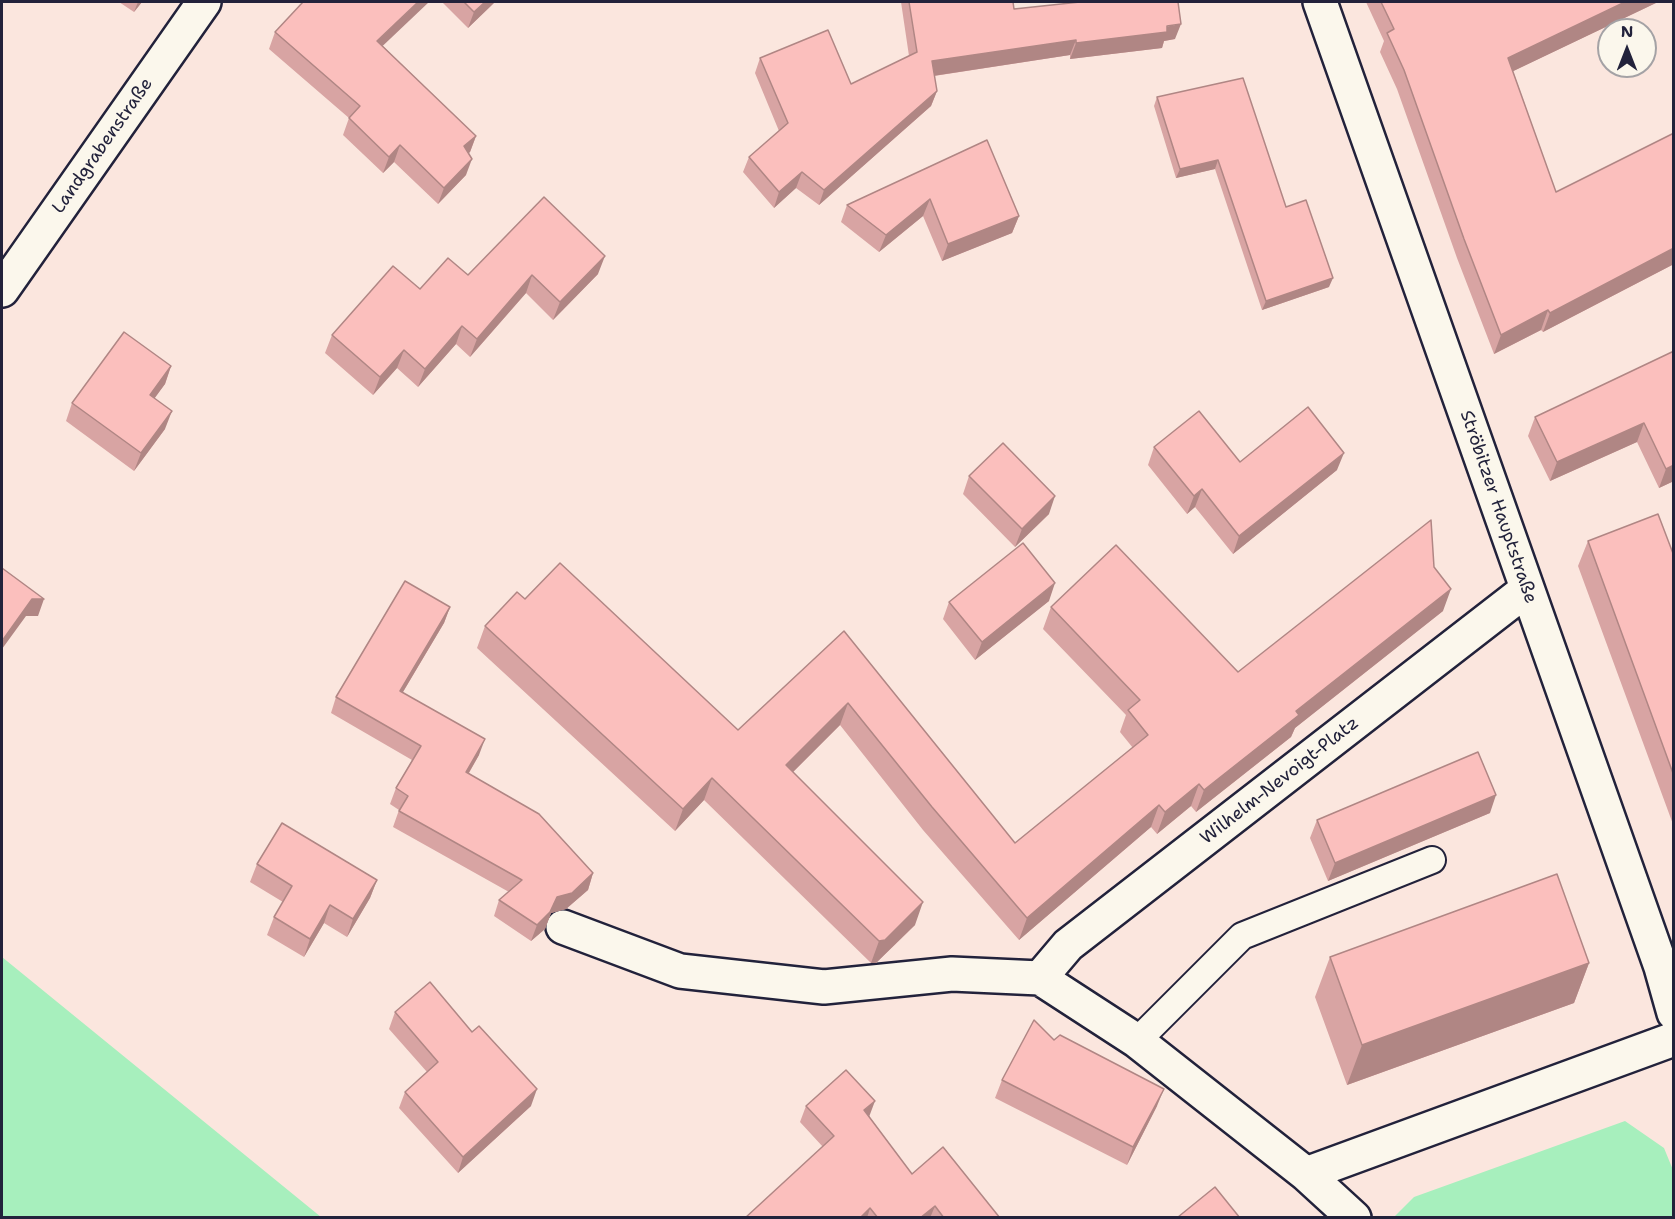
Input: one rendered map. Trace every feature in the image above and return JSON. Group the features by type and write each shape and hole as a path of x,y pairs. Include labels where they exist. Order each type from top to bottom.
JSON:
{"street":[{"name":"Landgrabenstraße","path":"2,290 204,2"},
{"name":"Ströbitzer Hauptstraße","path":"1320,2 1526,590 1667,965 1674,1013"},
{"name":"Wilhelm-Nevoigt-Platz","path":"1040,978 1068,945 1526,590"},
{"path":"563,927 680,971 824,987 952,974 1040,978 1137,1041 1306,1174 1354,1218"},
{"path":"1306,1174 1674,1039"}],"lane":[{"path":"1137,1041 1242,936 1432,860"}],"green space":[{"path":"2,957 321,1217 2,1217"},
{"path":"1625,1121 1664,1148 1673,1170 1673,1217 1394,1217 1414,1197"}],"building":[{"path":"303,2 418,2 377,41 476,136 464,146 472,159 444,188 400,145 389,157 349,118 360,106 275,32"},
{"path":"464,2 485,2 474,12"},
{"path":"909,2 1013,2 1014,9 1080,2 1178,2 1181,24 1167,26 1167,32 1076,43 1076,40 932,61 937,91 824,190 802,172 779,192 749,157 788,123 760,58 828,30 851,84 917,52"},
{"path":"1381,2 1625,2 1508,58 1556,192 1674,133 1674,248 1550,313 1548,310 1501,335 1404,70 1387,33 1394,29"},
{"path":"1243,78 1286,207 1306,200 1333,278 1266,301 1218,160 1180,169 1157,97"},
{"path":"987,140 1019,216 948,244 930,199 886,235 847,205"},
{"path":"544,197 605,256 560,302 532,275 477,339 462,326 425,369 404,350 380,377 332,335 393,266 420,289 448,258 468,275"},
{"path":"124,332 171,366 150,395 172,411 141,453 72,403"},
{"path":"1674,351 1674,465 1666,469 1644,423 1557,462 1535,417"},
{"path":"1308,407 1344,453 1239,536 1202,489 1194,496 1154,447 1199,411 1240,462"},
{"path":"1003,443 1055,496 1022,529 969,476"},
{"path":"1658,514 1674,556 1674,776 1588,541"},
{"path":"1431,520 1434,567 1451,589 1296,711 1299,715 1204,790 1199,784 1165,812 1159,805 1027,918 932,807 848,703 786,765 923,902 885,940 879,941 712,778 683,809 485,626 517,592 525,599 560,563 738,730 844,631 1015,843 1148,735 1128,710 1140,700 1051,607 1116,545 1238,672"},
{"path":"1023,543 1055,583 982,642 949,602"},
{"path":"2,568 44,599 32,599 2,641"},
{"path":"405,581 450,607 400,691 485,739 466,772 539,814 593,873 572,893 557,897 550,912 537,925 499,900 522,880 399,811 408,796 396,788 421,746 336,697"},
{"path":"1478,752 1496,795 1335,863 1317,820"},
{"path":"282,823 377,880 353,919 330,905 310,939 274,917 292,886 257,864"},
{"path":"1557,874 1589,963 1362,1045 1330,957"},
{"path":"430,982 472,1032 479,1026 537,1089 463,1157 405,1092 438,1062 395,1012"},
{"path":"1034,1020 1054,1040 1060,1035 1164,1089 1133,1147 1002,1080"},
{"path":"846,1070 875,1101 864,1110 912,1174 943,1147 1000,1218 944,1218 935,1206 920,1218 878,1218 870,1208 860,1218 745,1218 834,1136 806,1106"},
{"path":"1215,1187 1240,1218 1178,1217"}]}
